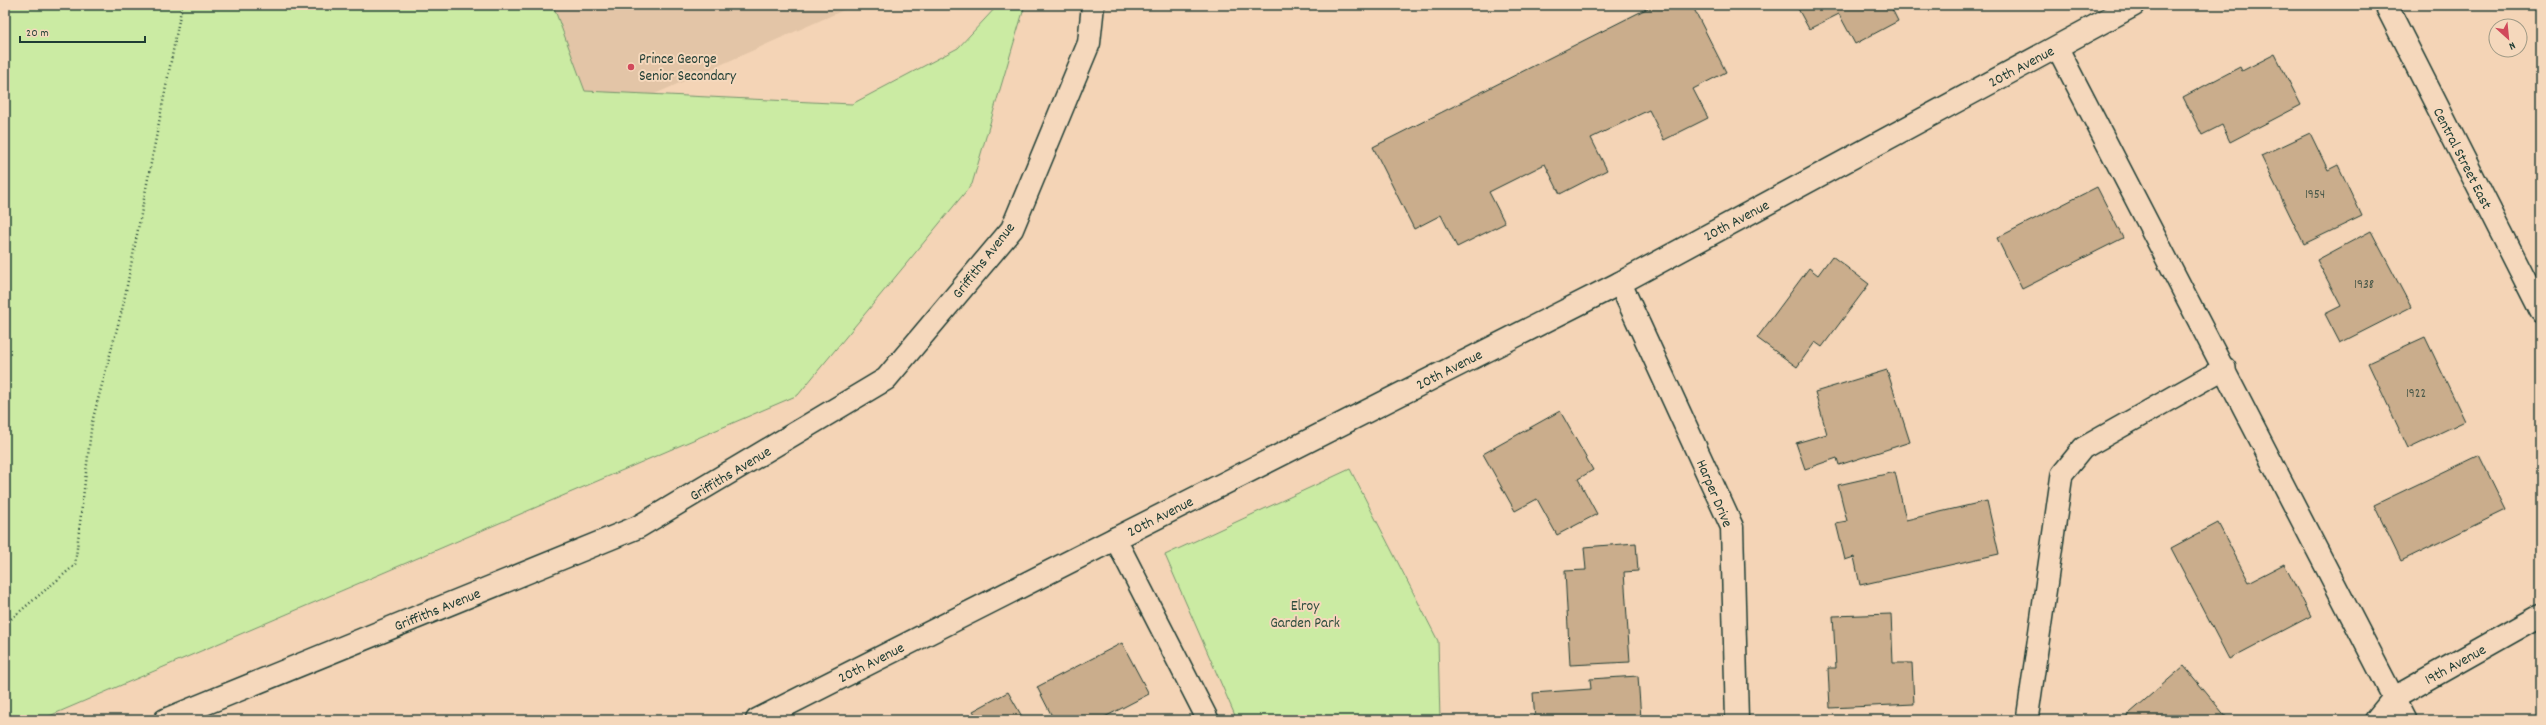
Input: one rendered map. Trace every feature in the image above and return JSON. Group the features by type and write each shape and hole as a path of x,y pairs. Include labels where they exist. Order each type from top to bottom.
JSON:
{"street":[{"name":"Griffiths Avenue","path":"165,720 638,527 886,379 1012,229 1089,43 1094,5"},
{"name":"20th Avenue","path":"756,720 1620,283 2134,5"},
{"name":"Central Street East","path":"2386,5 2541,311"},
{"name":"Harper Drive","path":"1620,283 1732,527 1737,720"},
{"name":"19th Avenue","path":"2376,720 2394,698 2541,615"}],"lane":[{"path":"2057,47 2405,720"},
{"path":"2027,720 2062,474 2083,448 2224,368"},
{"path":"1115,538 1208,720"}],"path":[{"path":"5,624 76,565 92,422 123,306 182,5"}],"shaded area":[{"name":"Prince George Senior Secondary","path":"521,5 855,5 574,130"}],"green space":[{"path":"5,5 553,5 585,91 852,104 958,48 998,5 1025,5 972,184 798,395 40,720 5,720"},
{"name":"Elroy Garden Park","path":"1350,469 1438,641 1440,720 1237,720 1165,555"}],"building":[{"path":"1654,5 1692,5 1726,72 1693,89 1708,118 1664,140 1649,110 1591,138 1607,170 1560,194 1545,164 1489,192 1505,223 1457,247 1441,215 1414,229 1373,147"},
{"path":"1796,5 1890,5 1898,21 1855,44 1839,14 1809,29"},
{"path":"2275,54 2301,105 2230,142 2222,125 2202,135 2183,97 2240,67 2242,71"},
{"path":"2310,133 2328,170 2338,165 2362,216 2304,244 2261,156"},
{"path":"2097,187 2123,238 2022,289 1997,238"},
{"path":"2371,231 2411,307 2340,343 2325,314 2341,306 2317,260"},
{"path":"1832,256 1869,284 1822,347 1815,342 1797,367 1757,338 1809,268 1818,275"},
{"path":"2425,337 2465,421 2408,448 2368,363"},
{"path":"1887,370 1910,442 1839,465 1837,458 1805,469 1796,443 1827,434 1815,392"},
{"path":"1560,411 1593,470 1578,479 1597,514 1557,535 1537,499 1515,511 1483,454"},
{"path":"2479,455 2506,510 2401,561 2374,505"},
{"path":"1895,472 1906,520 1987,501 1999,554 1860,585 1854,557 1845,560 1836,523 1847,521 1838,485"},
{"path":"2218,523 2249,582 2284,564 2311,616 2229,659 2171,548"},
{"path":"1636,543 1638,571 1624,572 1630,662 1570,665 1565,571 1586,570 1584,547"},
{"path":"1891,614 1893,663 1912,663 1914,704 1830,708 1828,668 1836,668 1833,616"},
{"path":"1122,643 1149,694 1099,720 1054,720 1037,687"},
{"path":"2184,666 2227,718 2225,720 2122,720"},
{"path":"1638,676 1641,719 1535,720 1533,693 1591,689 1590,679"},
{"path":"1008,692 1024,720 965,720 975,714 973,711"}],"place":[{"name":"Prince George Senior Secondary","path":"631,67"}]}
